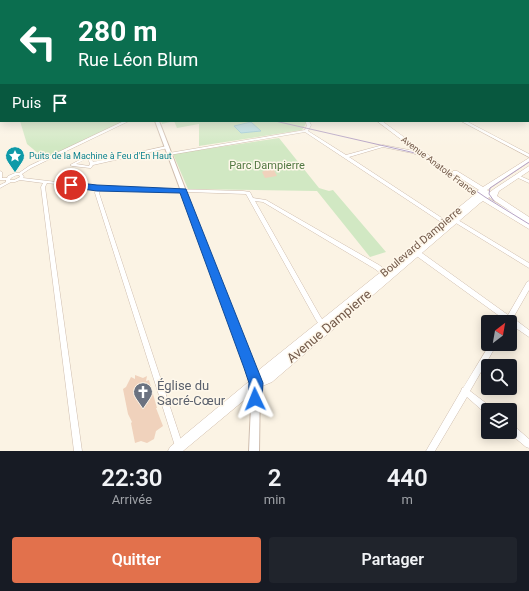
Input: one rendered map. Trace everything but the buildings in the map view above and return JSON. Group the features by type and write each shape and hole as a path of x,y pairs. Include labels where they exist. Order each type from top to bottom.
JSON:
{"main road":[{"name":"Avenue Anatole France","path":"380,122 430,158 485,193"},
{"name":"Avenue Anatole France","path":"384,122 485,193"},
{"path":"485,193 529,160"},
{"path":"485,193 499,187 529,168"},
{"path":"485,193 529,220"},
{"path":"485,193 529,226"},
{"name":"Avenue Dampierre","path":"176,449 256,383 268,378 325,326 485,193"}],"street":[{"path":"0,172 0,178 14,182 30,167 125,122"},
{"path":"157,122 256,383 254,451"},
{"path":"306,131 309,126 307,122"},
{"path":"465,122 529,156"},
{"path":"169,154 306,131 345,157 450,221 529,266"},
{"path":"345,157 385,146 430,158"},
{"path":"92,164 167,147"},
{"path":"517,176 529,182"},
{"path":"20,177 46,182 99,188 248,193 318,318 325,326"},
{"path":"0,187 8,180"},
{"path":"46,182 43,187 78,451"},
{"path":"99,188 97,193 176,449"},
{"path":"251,200 264,201 387,274"},
{"path":"415,251 501,315"},
{"path":"511,315 529,284"},
{"path":"517,326 529,334"},
{"path":"430,451 490,351"},
{"path":"465,391 481,404"},
{"path":"517,434 529,444"}],"green space":[{"path":"20,122 122,122 45,159 27,144"},
{"path":"174,122 307,122 302,130 199,146 199,124 177,128"},
{"name":"Parc Dampierre","path":"279,138 319,188 329,191 333,190 386,252 370,257 317,191 188,189 173,154"}],"water":[{"path":"251,122 261,131 241,133 234,126"}],"tram line":[{"path":"279,122 424,155 485,197 529,224"},
{"path":"494,201 489,194 490,188 529,162"}],"place":[{"name":"Puits de la Machine à Feu d'En Haut","path":"15,173"},
{"name":"Église du Sacré-Cœur","path":"143,409"}],"route":[{"path":"71,185 97,188 183,191 251,368 256,383 255,399"}]}
